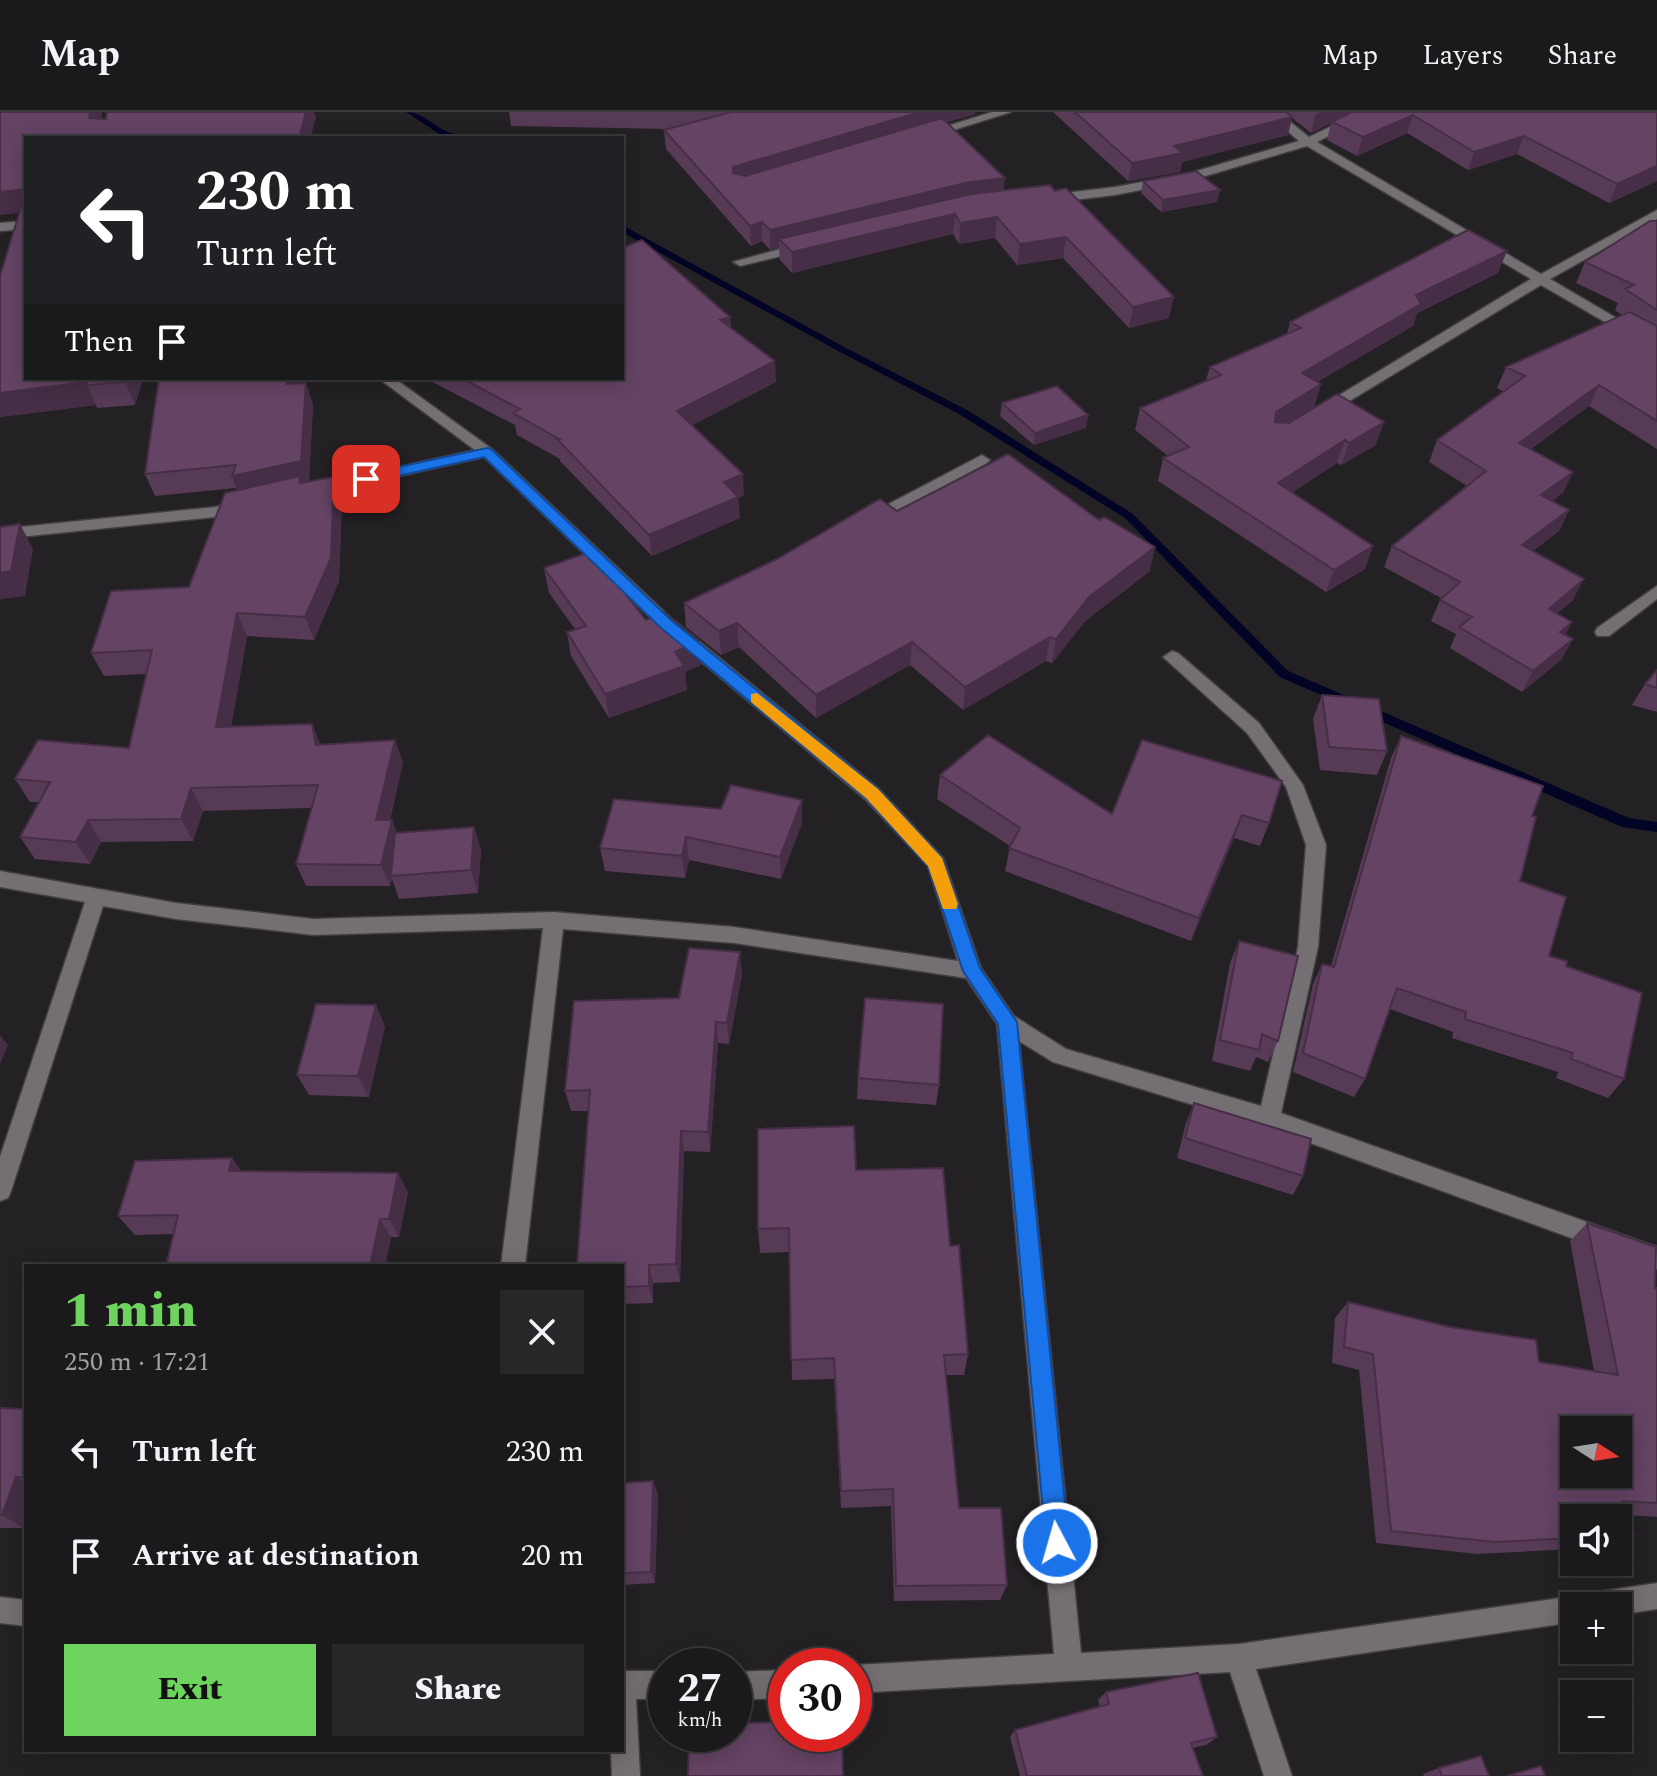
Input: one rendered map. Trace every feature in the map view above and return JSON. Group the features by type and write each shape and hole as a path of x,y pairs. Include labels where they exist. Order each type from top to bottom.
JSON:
{"street":[{"path":"917,138 1005,112"},
{"path":"1271,112 1308,142 1657,348"},
{"path":"1028,201 1115,191 1192,176 1308,142 1370,112"},
{"path":"1316,416 1543,278 1657,214"},
{"path":"0,227 24,225"},
{"path":"740,262 815,244"},
{"path":"388,380 487,452 872,794 936,863 972,971 1007,1022 1060,1056 1269,1118 1657,1258"},
{"path":"290,495 487,452"},
{"path":"858,524 982,460"},
{"path":"0,534 215,512 260,502"},
{"path":"1603,632 1657,591"},
{"path":"1172,657 1253,728 1294,785 1316,845 1308,947 1269,1118"},
{"path":"0,879 96,898 313,927 554,920 734,935 972,971"},
{"path":"0,1191 96,898"},
{"path":"513,1264 554,920"},
{"path":"1007,1022 1069,1666"},
{"path":"1632,1600 1657,1596"},
{"path":"0,1610 24,1613"},
{"path":"872,1678 1239,1658 1560,1611"},
{"path":"1239,1658 1278,1776"},
{"path":"624,1685 648,1685"},
{"path":"624,1730 626,1776"}],"building":[{"path":"0,112 90,112 89,118 106,119 107,112 306,112 300,136 24,136 24,189 0,192"},
{"path":"731,112 920,112 733,167 733,173 745,176 942,118 1005,178 970,182 770,230 762,222 750,226 664,130"},
{"path":"1075,112 1286,112 1292,117 1174,146 1183,153 1132,163"},
{"path":"1352,112 1657,112 1657,166 1617,184 1524,136 1474,152 1413,115 1363,137 1332,122"},
{"path":"1196,171 1220,190 1163,200 1143,181"},
{"path":"1050,185 1055,191 1066,188 1174,297 1133,307 1066,237 1020,244 997,217 960,223 955,214 792,252 779,239 971,194"},
{"path":"24,198 24,380 125,382 87,385 87,382 0,393 0,276"},
{"path":"1650,221 1657,221 1657,310 1625,289 1634,285 1585,262"},
{"path":"1468,230 1507,251 1416,295 1421,304 1302,373 1321,384 1276,412 1275,422 1289,423 1337,394 1384,422 1349,443 1345,440 1278,483 1373,546 1334,570 1163,458 1189,447 1140,408 1221,375 1210,367 1301,328 1290,322"},
{"path":"642,240 730,317 720,320 775,361 677,411 743,474 724,482 738,497 649,535 559,439 513,413 520,409 465,380 624,380 624,247"},
{"path":"1629,312 1657,326 1657,421 1599,385 1519,443 1573,472 1541,495 1569,510 1522,545 1584,579 1549,609 1572,622 1560,632 1573,639 1533,671 1459,627 1472,617 1440,600 1460,582 1392,546 1486,471 1437,440 1525,376 1506,367"},
{"path":"159,380 287,380 287,384 306,383 301,461 232,476 236,465 145,474"},
{"path":"1057,386 1088,415 1035,433 1002,403"},
{"path":"1008,454 1099,520 1104,517 1155,547 1089,597 1056,639 1050,637 965,687 912,642 816,695 737,623 719,631 684,603 777,559 880,499 897,511"},
{"path":"300,476 300,483 334,477 331,558 305,617 237,613 216,727 312,724 316,745 395,740 376,820 392,820 381,865 296,864 318,785 191,788 181,819 88,820 76,842 20,837 50,782 15,779 38,740 129,748 152,650 91,653 111,591 189,587 225,493"},
{"path":"20,524 11,571 0,573 0,527"},
{"path":"592,551 646,620 664,612 698,641 675,652 684,666 605,694 567,632 586,626 544,568"},
{"path":"1657,670 1657,688 1645,684"},
{"path":"1322,695 1379,699 1387,751 1329,747"},
{"path":"988,735 1112,814 1142,740 1282,781 1269,823 1242,815 1199,918 1009,848 1020,828 940,775"},
{"path":"1401,736 1543,786 1532,816 1536,817 1520,881 1566,897 1549,956 1567,961 1566,966 1642,993 1624,1079 1571,1059 1573,1053 1465,1019 1466,1012 1397,988 1365,1079 1303,1053 1322,964 1334,967"},
{"path":"731,785 802,800 780,857 686,837 682,856 600,848 614,799 721,809"},
{"path":"474,827 471,870 391,876 395,833"},
{"path":"1239,941 1298,956 1278,1041 1262,1034 1259,1050 1220,1040"},
{"path":"689,948 740,952 727,1023 716,1022 708,1132 681,1131 676,1264 649,1265 649,1286 624,1287 624,1264 577,1264 590,1090 565,1091 574,1001 679,998"},
{"path":"865,998 943,1004 939,1085 858,1078"},
{"path":"316,1004 376,1005 358,1076 297,1075"},
{"path":"1194,1103 1311,1139 1303,1176 1185,1138"},
{"path":"854,1126 856,1170 943,1168 950,1246 959,1245 968,1354 944,1355 959,1508 1001,1508 1007,1585 896,1586 893,1489 841,1491 834,1358 791,1360 789,1228 758,1229 758,1129"},
{"path":"232,1158 229,1171 398,1173 389,1219 380,1219 370,1264 166,1264 178,1215 118,1216 135,1161"},
{"path":"1587,1223 1656,1247 1657,1503 1560,1504 1560,1539 1495,1542 1391,1531 1373,1354 1344,1347 1348,1302 1450,1327 1536,1340 1539,1362 1618,1375"},
{"path":"0,1408 24,1409 24,1477 16,1477 0,1515"},
{"path":"653,1481 651,1572 624,1573 624,1483"},
{"path":"1198,1673 1217,1737 1191,1743 1203,1776 1027,1776 1015,1730 1109,1704 1106,1692"},
{"path":"768,1722 768,1752 842,1752 843,1776 688,1776 689,1752 752,1752 752,1723"},
{"path":"1481,1756 1489,1776 1442,1776 1439,1768"},
{"path":"1541,1766 1545,1776 1507,1776"}],"waterway":[{"path":"410,112 447,135 457,136"},
{"path":"624,229 843,350 963,412 1129,516 1284,674 1627,823 1657,827"}],"slow traffic":[{"path":"757,698 872,794 936,863 949,904"}],"route":[{"path":"366,479 487,452 666,623 872,794 936,863 972,971 1007,1022 1057,1543"}]}
